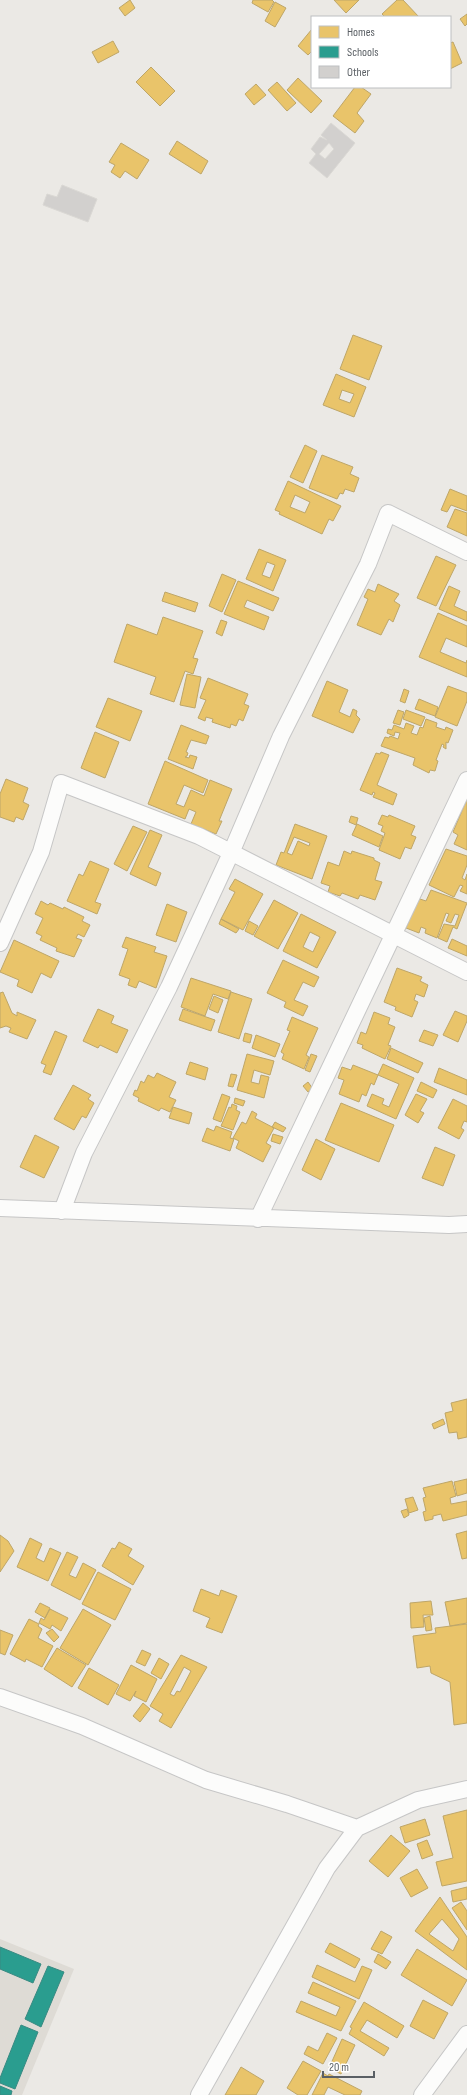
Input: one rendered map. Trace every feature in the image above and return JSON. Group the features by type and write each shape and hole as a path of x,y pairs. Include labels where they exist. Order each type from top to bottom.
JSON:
{"street":[{"path":"62,1211 84,1153 169,987 282,736 368,564 388,513 467,552"},
{"path":"258,1218 467,780"},
{"path":"0,943 41,852 61,783 199,836 467,972"},
{"path":"0,1208 449,1225 467,1224"},
{"path":"0,1697 82,1726 206,1780 287,1804 357,1828"},
{"path":"199,2095 327,1868 357,1828 418,1800 467,1790"},
{"path":"422,2095 467,2034"}],"shaded area":[{"path":"0,1939 74,1969 22,2095 0,2095"}],"building: Homes":[{"path":"130,0 135,8 125,16 119,8"},
{"path":"253,0 272,0 274,2 268,12 252,3"},
{"path":"334,0 359,0 346,13"},
{"path":"397,0 403,0 418,16 384,16 382,14"},
{"path":"275,2 286,8 275,27 265,21"},
{"path":"467,14 467,24 465,26 460,19"},
{"path":"311,30 311,52 308,55 298,46"},
{"path":"113,41 119,52 98,63 92,52"},
{"path":"453,42 462,63 451,68 451,43"},
{"path":"151,67 175,91 160,106 136,82"},
{"path":"298,78 322,101 311,113 287,90"},
{"path":"277,82 296,103 287,111 268,90"},
{"path":"256,84 266,95 254,105 245,94"},
{"path":"354,88 362,88 371,94 357,113 364,121 355,133 333,116"},
{"path":"177,141 208,161 201,174 169,154"},
{"path":"121,143 149,160 137,179 125,171 120,178 111,172 115,165 109,162"},
{"path":"353,335 382,346 369,380 340,369"},
{"path":"336,374 366,387 354,417 323,405","holes":["342,390 354,394 350,403 339,399"]},
{"path":"305,445 317,451 303,483 290,477"},
{"path":"322,455 353,467 350,474 359,478 354,492 345,489 343,494 340,493 337,499 309,488"},
{"path":"288,481 341,506 333,521 329,519 322,534 279,514 280,512 275,510","holes":["295,495 310,502 305,513 290,507"]},
{"path":"450,489 467,496 467,511 451,505 447,512 441,510"},
{"path":"455,509 467,513 467,536 447,527"},
{"path":"259,549 286,560 273,591 246,579","holes":["267,562 275,565 270,578 262,575"]},
{"path":"436,556 456,565 436,606 417,598"},
{"path":"222,574 236,580 222,612 209,606"},
{"path":"238,581 279,598 273,611 247,600 244,607 269,617 264,630 224,614"},
{"path":"378,584 399,594 394,601 400,605 393,622 389,619 381,635 357,625 368,599 364,597 368,589 375,592"},
{"path":"449,586 460,591 454,606 467,612 467,621 439,609"},
{"path":"165,592 198,603 195,612 162,601"},
{"path":"438,613 467,626 467,647 446,638 440,652 466,663 467,660 467,677 419,657"},
{"path":"163,617 203,631 193,658 198,659 193,674 185,671 174,702 150,694 156,677 114,662 127,624 157,635"},
{"path":"221,620 227,622 222,636 216,633"},
{"path":"187,674 201,677 195,708 180,705"},
{"path":"208,678 248,694 244,704 249,706 243,721 239,719 236,726 231,724 230,728 212,722 213,719 206,717 205,721 198,718 206,700 200,698"},
{"path":"327,681 348,690 339,712 350,717 353,709 357,711 356,715 360,719 353,733 312,716"},
{"path":"448,686 467,693 467,701 457,726 435,717"},
{"path":"404,689 409,691 405,703 400,701"},
{"path":"108,698 142,711 130,741 96,727"},
{"path":"419,699 438,707 435,716 415,709"},
{"path":"398,710 404,712 400,725 393,723"},
{"path":"406,710 425,717 421,726 403,719"},
{"path":"426,719 437,723 436,727 445,730 446,727 453,730 448,743 446,742 446,749 442,744 436,760 438,761 435,771 430,770 429,773 413,765 415,758 381,746 385,737 389,738 390,736 398,739 400,733 395,732 394,736 387,733 388,729 392,730 394,725 404,729 406,723 414,726 411,733 417,735 420,727 423,728"},
{"path":"181,725 209,736 206,744 191,740 186,752 188,753 187,756 185,757 189,758 190,755 197,757 193,769 168,759"},
{"path":"95,732 119,742 105,778 81,768"},
{"path":"381,752 389,755 377,785 397,794 393,805 373,797 375,793 373,792 372,795 360,790 376,753 380,754"},
{"path":"165,761 208,780 203,793 184,785 176,804 184,807 191,790 204,796 210,780 232,789 219,821 222,821 216,834 191,824 196,812 189,809 185,819 148,804"},
{"path":"6,779 28,788 23,802 29,805 23,820 16,817 14,822 0,817 0,794"},
{"path":"467,799 467,850 454,844 458,835 453,832"},
{"path":"382,815 388,817 389,815 415,826 411,835 416,837 411,849 405,847 400,859 379,850 385,833 381,831 383,826 378,824"},
{"path":"351,816 358,818 356,825 349,822"},
{"path":"295,824 327,836 312,879 276,865 281,852 284,853","holes":["294,837 310,843 309,846 298,841 292,855 287,853"]},
{"path":"357,824 383,836 379,847 352,835"},
{"path":"133,826 147,832 127,871 114,864"},
{"path":"150,830 162,835 148,867 161,873 156,886 130,874"},
{"path":"446,849 467,856 467,865 462,878 465,880 467,874 467,894 460,891 463,886 460,885 454,897 429,885"},
{"path":"344,851 351,854 352,851 374,858 374,860 380,863 375,880 382,882 375,900 360,895 358,899 342,893 340,896 328,892 330,886 321,883 328,862 339,866"},
{"path":"90,861 109,869 95,902 101,904 97,914 67,901 79,874 83,876"},
{"path":"235,879 263,894 243,930 221,919 235,892 229,889"},
{"path":"431,890 467,903 457,929 453,927 447,942 438,938 444,924 455,926 459,915 455,914 451,923 446,921 449,914 446,913 437,938 425,933 426,929 421,927 419,933 406,928 417,898 426,901"},
{"path":"274,900 298,913 278,949 254,936"},
{"path":"41,901 48,905 50,903 63,909 64,907 84,917 82,921 90,925 84,937 78,934 76,938 82,940 74,957 56,951 57,948 40,940 42,936 36,933 43,918 35,914"},
{"path":"167,904 187,912 176,942 156,935"},
{"path":"301,914 336,932 317,968 283,951","holes":["310,932 320,937 313,952 303,947"]},
{"path":"221,919 239,929 236,933 219,924"},
{"path":"249,921 258,926 253,935 245,931"},
{"path":"126,937 156,947 154,952 167,956 156,988 139,981 136,988 128,985 130,979 119,975 128,949 122,947"},
{"path":"452,939 467,946 467,956 448,948"},
{"path":"14,940 59,961 51,978 41,973 32,993 17,986 19,980 0,972"},
{"path":"283,960 319,977 314,987 303,982 294,1000 308,1006 303,1016 284,1007 286,1002 267,993"},
{"path":"397,968 422,977 420,981 428,985 424,997 416,994 414,1000 418,1002 412,1017 395,1010 396,1007 384,1002"},
{"path":"191,978 231,991 228,999 213,994 205,1016 181,1007"},
{"path":"3,992 12,1013 17,1016 17,1012 36,1020 27,1039 9,1032 11,1028 6,1026 0,1028 0,993"},
{"path":"231,992 252,999 239,1039 218,1032"},
{"path":"214,996 223,1000 218,1013 209,1009"},
{"path":"98,1009 114,1016 111,1023 128,1030 117,1053 100,1045 98,1048 83,1041"},
{"path":"183,1009 215,1020 211,1031 179,1020"},
{"path":"455,1011 467,1016 467,1021 458,1042 443,1035"},
{"path":"374,1012 390,1018 388,1024 395,1027 388,1045 391,1046 385,1059 362,1048 363,1045 357,1043 361,1032 366,1034"},
{"path":"292,1017 318,1028 306,1055 309,1057 304,1069 282,1059 284,1054 281,1052 290,1031 287,1030"},
{"path":"424,1030 438,1035 433,1046 419,1041"},
{"path":"55,1031 67,1036 51,1075 43,1072 46,1065 41,1063"},
{"path":"245,1033 252,1035 250,1043 243,1041"},
{"path":"256,1035 280,1044 275,1057 252,1048"},
{"path":"391,1048 423,1063 418,1073 387,1059"},
{"path":"247,1054 274,1061 270,1075 254,1070 251,1082 259,1084 261,1075 269,1077 264,1098 237,1090"},
{"path":"311,1054 317,1056 310,1072 305,1070"},
{"path":"190,1062 208,1068 205,1080 186,1074"},
{"path":"383,1064 414,1078 396,1119 367,1106 372,1094 384,1099 382,1104 389,1107 399,1084 378,1075"},
{"path":"353,1065 378,1075 374,1085 371,1083 366,1096 362,1094 359,1102 339,1094 344,1080 338,1078 342,1067 351,1070"},
{"path":"439,1068 467,1080 467,1095 434,1082"},
{"path":"157,1073 176,1082 169,1097 176,1100 170,1112 161,1108 159,1111 138,1101 139,1098 133,1095 135,1090 137,1091 141,1081 144,1083 148,1075 154,1078"},
{"path":"231,1074 237,1075 233,1087 228,1086"},
{"path":"308,1082 313,1089 308,1092 303,1086"},
{"path":"421,1082 437,1090 433,1098 417,1091"},
{"path":"73,1085 91,1095 88,1099 94,1103 86,1118 82,1116 74,1130 54,1119"},
{"path":"222,1094 230,1097 221,1122 213,1119"},
{"path":"416,1094 427,1099 420,1111 424,1113 418,1123 405,1115"},
{"path":"235,1098 245,1101 243,1106 234,1103"},
{"path":"453,1099 467,1106 467,1122 464,1121 461,1128 464,1130 459,1139 438,1128"},
{"path":"341,1103 394,1125 379,1162 325,1140"},
{"path":"232,1104 237,1106 236,1110 240,1112 233,1130 221,1126 229,1107 231,1108"},
{"path":"173,1107 192,1113 189,1124 169,1118"},
{"path":"252,1111 257,1114 255,1118 274,1128 266,1143 271,1146 263,1162 236,1148 239,1141 233,1138 242,1122 246,1124"},
{"path":"275,1122 286,1128 283,1132 272,1127"},
{"path":"216,1126 232,1132 230,1138 234,1139 230,1151 202,1141 207,1128 214,1131"},
{"path":"273,1134 283,1137 280,1144 271,1141"},
{"path":"35,1135 59,1147 44,1178 20,1167"},
{"path":"316,1139 335,1149 321,1180 302,1170"},
{"path":"435,1147 455,1155 443,1186 422,1178"},
{"path":"467,1399 467,1437 458,1439 457,1432 449,1433 445,1413 453,1411 451,1403"},
{"path":"443,1419 445,1424 434,1429 432,1424"},
{"path":"467,1479 467,1493 457,1496 454,1482"},
{"path":"452,1481 456,1496 450,1498 451,1504 467,1501 467,1515 443,1521 441,1514 433,1516 433,1519 425,1521 423,1512 426,1511 423,1498 426,1497 423,1488"},
{"path":"413,1497 418,1510 409,1513 405,1499"},
{"path":"407,1509 409,1515 404,1518 401,1511"},
{"path":"467,1531 467,1558 462,1559 456,1534"},
{"path":"0,1535 8,1541 14,1551 0,1572"},
{"path":"30,1538 42,1544 36,1558 44,1562 50,1548 61,1553 48,1581 17,1567"},
{"path":"119,1542 132,1549 128,1556 144,1566 133,1585 102,1566 112,1548 115,1549"},
{"path":"67,1552 78,1557 69,1575 76,1578 83,1563 96,1570 80,1600 51,1585"},
{"path":"98,1572 131,1589 115,1620 82,1604"},
{"path":"201,1589 219,1596 221,1590 237,1596 222,1633 206,1627 210,1618 193,1611"},
{"path":"467,1598 467,1623 450,1626 445,1602"},
{"path":"431,1601 433,1615 423,1615 424,1627 411,1628 410,1603"},
{"path":"40,1603 50,1608 45,1618 35,1612"},
{"path":"50,1609 68,1618 61,1631 52,1625 50,1629 39,1623 41,1618 44,1620"},
{"path":"83,1609 111,1625 88,1665 60,1648"},
{"path":"430,1616 432,1630 426,1631 424,1618"},
{"path":"29,1619 39,1624 38,1626 42,1629 38,1638 53,1646 42,1667 26,1659 25,1662 10,1654"},
{"path":"467,1624 467,1723 454,1725 450,1682 431,1673 430,1666 417,1668 413,1636 436,1633 435,1628"},
{"path":"52,1629 59,1637 54,1642 46,1633"},
{"path":"0,1630 13,1635 5,1655 0,1653"},
{"path":"57,1648 86,1665 72,1687 44,1669"},
{"path":"142,1650 151,1654 145,1666 136,1662"},
{"path":"181,1655 207,1667 171,1728 159,1721 163,1714 150,1706","holes":["184,1667 191,1671 180,1692 177,1691 174,1696 170,1694"]},
{"path":"159,1658 169,1664 161,1679 151,1673"},
{"path":"131,1665 157,1679 146,1702 134,1696 136,1691 130,1701 116,1694"},
{"path":"89,1668 119,1685 108,1705 78,1688"},
{"path":"143,1703 150,1709 140,1722 133,1716"},
{"path":"467,1810 467,1881 442,1886 436,1862 453,1858 443,1816"},
{"path":"425,1819 430,1835 405,1843 400,1827"},
{"path":"391,1835 410,1851 388,1877 369,1861"},
{"path":"427,1840 433,1855 422,1859 417,1844"},
{"path":"417,1869 428,1888 411,1897 400,1878"},
{"path":"467,1887 467,1899 453,1902 451,1891"},
{"path":"440,1897 467,1937 467,1970 415,1931","holes":["442,1919 459,1939 453,1951 429,1934"]},
{"path":"461,1902 467,1911 467,1930 452,1908"},
{"path":"381,1931 392,1937 382,1954 371,1949"},
{"path":"330,1943 360,1959 355,1968 325,1952"},
{"path":"417,1949 467,1980 452,2006 401,1975"},
{"path":"378,1954 391,1962 386,1969 374,1962"},
{"path":"317,1965 355,1982 362,1966 372,1970 359,1999 312,1977"},
{"path":"313,1982 356,2001 341,2031 296,2012 301,2001 336,2016 340,2007 308,1993"},
{"path":"423,2000 448,2013 434,2039 410,2026"},
{"path":"364,2002 404,2026 397,2038 367,2020 360,2031 389,2048 384,2056 349,2034 352,2028 350,2027"},
{"path":"327,2033 337,2038 323,2064 304,2054 308,2046 318,2051"},
{"path":"342,2039 355,2045 341,2074 329,2068"},
{"path":"303,2061 321,2071 307,2095 298,2095 287,2088"},
{"path":"241,2067 264,2081 256,2095 225,2095"},
{"path":"323,2073 328,2076 329,2074 362,2091 360,2095 345,2095 328,2087 324,2095 312,2095"}],"building: Schools":[{"path":"0,1947 41,1964 33,1983 0,1969"},
{"path":"48,1966 64,1972 41,2027 25,2019"},
{"path":"21,2025 38,2032 15,2089 0,2083 0,2078"},
{"path":"0,2086 12,2091 11,2095 0,2095"}],"building: Other":[{"path":"331,123 355,143 327,178 309,163 316,154 311,149 320,137 327,140 321,135","holes":["329,143 334,149 325,159 319,154"]},
{"path":"62,185 97,199 88,222 43,205 47,194 57,197"}]}
